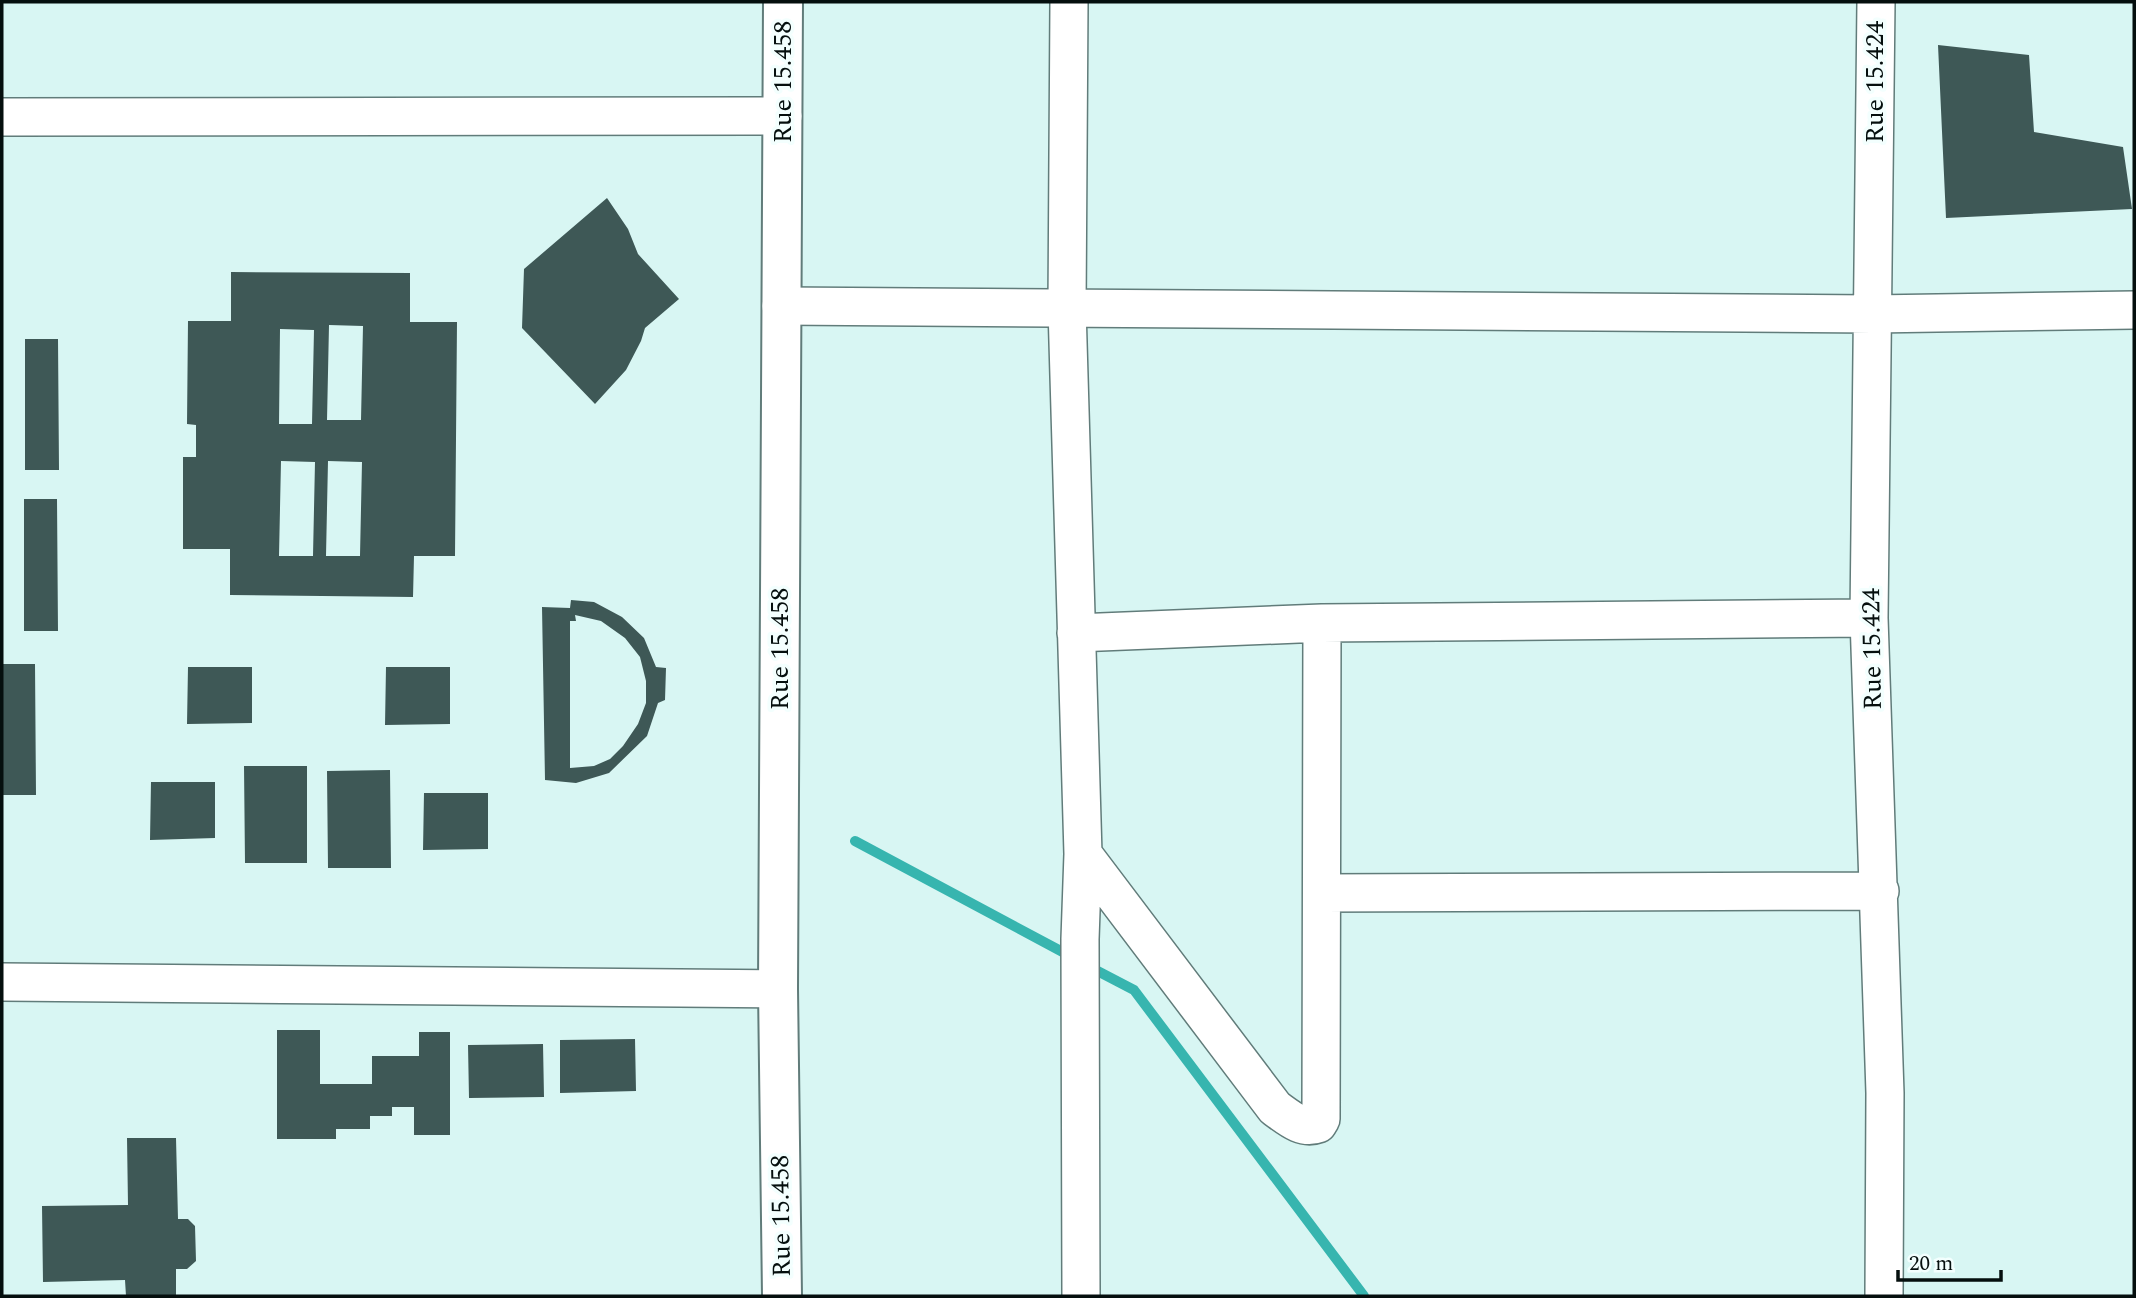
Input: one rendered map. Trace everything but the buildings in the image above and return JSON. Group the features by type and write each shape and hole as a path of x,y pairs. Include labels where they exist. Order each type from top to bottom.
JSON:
{"main road":[{"name":"Rue 15.458","path":"782,1296 778,989 783,2"}],"street":[{"path":"1069,2 1066,308 1083,854 1080,939 1081,1296"},
{"name":"Rue 15.424","path":"1876,2 1869,618 1885,1093 1884,1296"},
{"path":"2,117 783,116"},
{"path":"781,306 1873,314 2134,310"},
{"path":"1076,633 1322,622 1869,618"},
{"path":"1083,854 1275,1108 1298,1124 1316,1125 1321,1119 1322,622"},
{"path":"1322,893 1880,891"},
{"path":"2,982 778,989"}],"waterway":[{"path":"855,841 1072,957"},
{"path":"1086,965 1134,990 1364,1296"}]}
